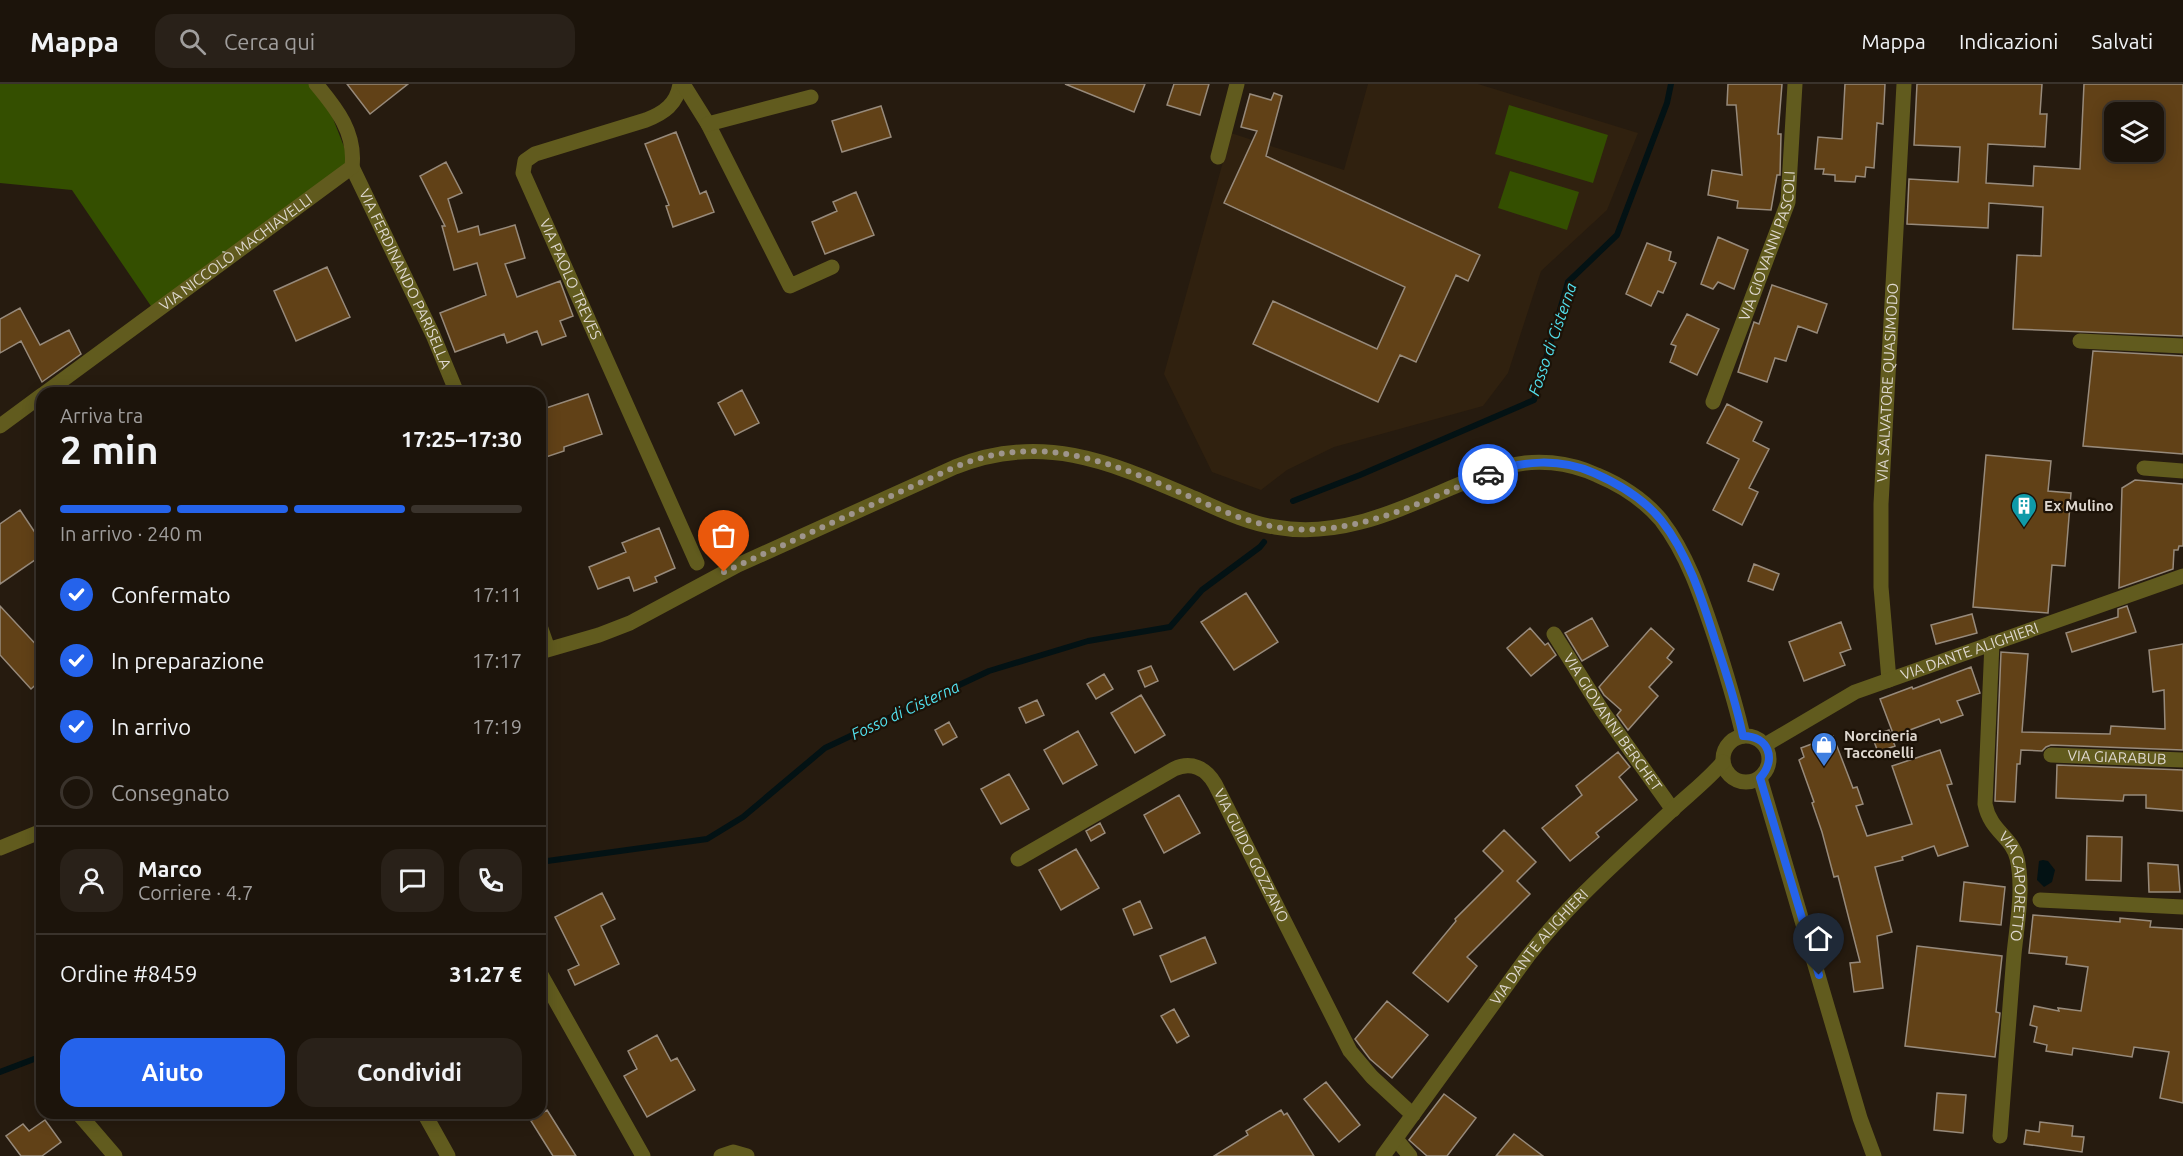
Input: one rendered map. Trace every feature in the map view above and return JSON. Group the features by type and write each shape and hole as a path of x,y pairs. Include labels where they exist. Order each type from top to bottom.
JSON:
{"street":[{"path":"316,84 333,105 347,128 353,148 352,167"},
{"path":"682,84 708,124 790,286 832,267"},
{"name":"VIA PAOLO TREVES","path":"682,84 674,102 661,113 646,120 535,154 525,161 523,173 697,562"},
{"path":"1218,157 1237,84"},
{"name":"VIA GIOVANNI PASCOLI","path":"1713,402 1788,202 1795,84"},
{"name":"VIA SALVATORE QUASIMODO","path":"1889,680 1881,587 1881,504 1904,84"},
{"path":"708,124 811,97"},
{"name":"VIA FERDINANDO PARISELLA","path":"352,167 433,335 455,387"},
{"name":"VIA NICCOLÒ MACHIAVELLI","path":"53,387 352,167"},
{"path":"2080,340 2183,346"},
{"name":"VIA NICCOLÒ MACHIAVELLI","path":"0,426 36,399"},
{"path":"546,650 630,623 738,565 955,467 985,456 1050,451 1094,459 1137,474 1230,514 1265,525 1304,530 1348,526 1372,520 1517,465 1539,462 1573,466 1613,482 1637,497 1652,510 1668,530 1680,550 1705,609 1736,705 1743,736 1751,736 1765,745 1770,759 1765,772 1760,778 1752,781 1737,780 1730,776 1723,762"},
{"path":"2144,468 2183,471"},
{"name":"VIA DANTE ALIGHIERI","path":"1765,745 1855,692 2183,576"},
{"name":"VIA GIOVANNI BERCHET","path":"1554,634 1603,712 1673,810"},
{"name":"VIA CAPORETTO","path":"1992,643 1985,804 1987,815 1994,827 2013,847 2016,855 2019,896 2000,1136"},
{"name":"VIA DANTE ALIGHIERI","path":"1383,1156 1550,929 1705,782 1723,762 1726,748 1736,738 1743,736"},
{"name":"VIA GIARABUB","path":"2051,755 2183,760"},
{"name":"VIA GUIDO GOZZANO","path":"1018,859 1174,769 1185,765 1203,770 1215,784 1346,1045 1372,1077 1413,1115"},
{"path":"1760,778 1860,1118 1874,1156"},
{"path":"0,848 36,833"},
{"path":"2040,900 2183,907"},
{"path":"546,985 643,1156"},
{"path":"83,1119 115,1156"},
{"path":"427,1119 448,1156"},
{"path":"1396,1138 1410,1156"},
{"path":"721,1156 733,1152 747,1156"}],"shaded area":[{"path":"1368,84 1478,84 1638,133 1607,210 1541,271 1508,373 1483,406 1334,447 1287,470 1261,490 1212,472 1164,374 1231,133 1344,170"},
{"path":"2039,861 2048,861 2055,870 2052,882 2044,887 2037,880"}],"green space":[{"path":"0,84 316,84 323,93 352,167 155,312 72,190 0,183"},
{"path":"1509,105 1608,135 1593,183 1495,154"},
{"path":"1510,171 1579,192 1567,230 1498,208"}],"building":[{"path":"347,84 408,84 370,114"},
{"path":"1065,84 1145,84 1134,112"},
{"path":"1174,84 1209,84 1200,115 1167,105"},
{"path":"1728,84 1782,84 1778,134 1781,134 1780,175 1777,175 1771,210 1737,208 1738,201 1708,195 1712,170 1742,175 1736,105 1727,105"},
{"path":"1845,84 1885,84 1883,124 1877,123 1874,168 1866,167 1865,177 1856,176 1855,182 1835,181 1835,175 1823,174 1824,169 1815,169 1818,137 1842,139"},
{"path":"1917,84 2042,84 2040,114 2047,114 2045,147 1988,144 1986,183 2033,186 2034,166 2080,169 2084,84 2183,84 2183,336 2013,329 2017,255 2041,256 2043,207 1989,203 1988,228 1907,224 1909,179 1958,182 1960,147 1914,145"},
{"path":"1274,93 1282,96 1266,156 1480,255 1468,281 1456,275 1416,362 1400,355 1378,402 1253,344 1273,301 1377,349 1405,287 1224,203 1257,131 1241,127 1250,94 1271,100"},
{"path":"881,106 891,137 842,152 832,121"},
{"path":"676,132 700,194 706,191 714,212 673,227 666,206 669,205 645,144"},
{"path":"446,162 462,193 448,199 458,232 478,226 480,235 515,225 525,258 505,264 517,297 560,281 573,316 560,321 566,336 542,345 537,331 507,343 504,334 455,352 440,313 486,295 477,263 454,270 442,226 445,226 420,176"},
{"path":"856,192 874,235 825,254 812,222 837,211 833,202"},
{"path":"1718,237 1748,250 1734,289 1718,282 1713,289 1701,284"},
{"path":"1647,243 1671,252 1669,260 1676,263 1663,293 1658,291 1651,306 1626,294"},
{"path":"327,267 350,317 296,341 274,291"},
{"path":"1772,285 1827,304 1817,333 1798,326 1786,361 1775,358 1767,382 1738,372 1754,322 1759,324"},
{"path":"20,308 40,345 69,330 81,354 42,382 21,341 0,353 0,319"},
{"path":"1687,314 1719,329 1697,375 1670,362 1676,346 1671,344"},
{"path":"2093,351 2183,356 2183,454 2083,446"},
{"path":"742,390 759,423 735,435 718,403"},
{"path":"588,394 602,434 564,447 564,451 546,457 546,408"},
{"path":"1727,404 1762,422 1753,441 1769,449 1749,488 1758,492 1742,525 1713,510 1739,459 1707,443"},
{"name":"Ex Mulino","path":"1986,455 2051,461 2048,491 2071,493 2065,566 2052,565 2048,613 1973,607"},
{"path":"2135,480 2183,484 2183,546 2174,550 2173,569 2119,588 2122,488"},
{"path":"20,510 36,534 36,559 0,584 0,524"},
{"path":"659,528 675,568 655,577 657,582 634,591 629,577 598,589 589,567 626,552 622,543"},
{"path":"1754,564 1779,574 1773,590 1748,581"},
{"path":"1246,593 1278,642 1234,670 1201,622"},
{"path":"0,606 36,645 36,684 31,689 0,655"},
{"path":"2127,606 2136,632 2072,652 2066,633 2118,617 2118,609"},
{"path":"1972,614 1977,633 1936,644 1931,625"},
{"path":"1592,618 1608,646 1582,661 1565,633"},
{"path":"1841,622 1851,649 1840,653 1845,665 1804,681 1789,642"},
{"path":"1530,628 1545,645 1548,643 1556,655 1531,676 1507,648"},
{"path":"1651,628 1674,649 1667,658 1672,662 1649,687 1658,696 1628,730 1617,715 1621,710 1604,695 1599,687"},
{"path":"2183,644 2183,750 2051,745 2042,751 2021,750 2020,764 2017,764 2015,802 1995,801 2001,652 2028,654 2022,732 2110,734 2111,726 2165,729 2164,690 2153,692 2149,650"},
{"path":"1151,666 1158,681 1145,687 1138,671"},
{"path":"1971,667 1980,693 1957,701 1963,715 1941,723 1939,719 1894,736 1880,699"},
{"path":"1104,674 1113,689 1096,699 1087,684"},
{"path":"1141,695 1165,735 1135,753 1111,713"},
{"path":"1037,700 1044,715 1026,723 1019,708"},
{"path":"949,722 957,737 943,745 935,730"},
{"path":"1889,730 1895,746 1878,752 1872,736"},
{"path":"1078,731 1097,765 1063,784 1044,750"},
{"path":"1833,736 1853,788 1857,787 1863,804 1856,806 1867,836 1912,824 1892,766 1940,750 1952,784 1947,785 1968,846 1938,856 1934,846 1902,857 1903,860 1875,867 1892,932 1877,936 1883,988 1854,992 1850,963 1860,962 1838,876 1834,877 1812,803 1814,802 1799,760 1804,757 1801,748"},
{"path":"1618,752 1630,767 1619,777 1637,800 1596,833 1599,837 1570,861 1542,828 1582,795 1576,786"},
{"path":"2057,765 2183,770 2183,811 2146,808 2146,795 2124,795 2123,801 2056,798"},
{"path":"1009,774 1029,809 1001,824 981,789"},
{"path":"1179,795 1200,833 1164,853 1144,815"},
{"path":"1100,823 1105,833 1091,841 1086,831"},
{"path":"1504,830 1536,862 1517,881 1530,894 1467,957 1477,966 1448,1002 1413,973 1456,921 1455,919 1503,871 1483,851"},
{"path":"2087,836 2122,837 2121,881 2086,880"},
{"path":"1076,849 1099,888 1061,910 1039,870"},
{"path":"2148,863 2178,865 2180,892 2149,892"},
{"path":"1964,882 2005,887 2001,925 1960,921"},
{"path":"602,893 615,919 601,926 619,964 575,985 568,970 579,965 555,917"},
{"path":"1140,901 1152,928 1134,935 1123,909"},
{"path":"2033,915 2120,922 2120,918 2151,921 2150,927 2183,929 2183,1103 2160,1098 2169,1052 2134,1047 2132,1057 2073,1048 2072,1055 2046,1051 2047,1045 2034,1042 2037,1027 2030,1025 2034,1006 2059,1011 2058,1008 2081,1011 2088,967 2066,964 2067,957 2029,953"},
{"path":"1205,937 1216,963 1171,982 1160,956"},
{"path":"1917,946 2002,956 1996,1012 2000,1013 1995,1057 1905,1046"},
{"path":"1387,1001 1428,1035 1392,1078 1370,1059 1355,1039"},
{"path":"1174,1009 1189,1036 1177,1043 1161,1016"},
{"path":"657,1035 671,1061 677,1058 695,1090 647,1117 624,1076 637,1069 628,1051"},
{"path":"1326,1082 1360,1125 1339,1142 1304,1099"},
{"path":"1937,1093 1966,1095 1963,1133 1934,1130"},
{"path":"1444,1094 1476,1118 1447,1156 1427,1156 1409,1140"},
{"path":"1281,1110 1284,1115 1287,1113 1314,1156 1214,1156 1248,1135 1246,1131"},
{"path":"546,1111 576,1156 553,1156 531,1121 546,1119"},
{"path":"45,1120 61,1142 42,1156 21,1156 6,1136 23,1124 29,1131"},
{"path":"2040,1122 2073,1126 2072,1136 2084,1137 2082,1152 2024,1144 2026,1130 2039,1132"},
{"path":"1514,1134 1543,1156 1496,1156"}],"waterway":[{"name":"Fosso di Cisterna","path":"1293,501 1360,475 1534,400 1568,282 1617,235 1667,103 1671,84"},
{"name":"Fosso di Cisterna","path":"546,861 707,839 743,817 825,748 989,671 1088,641 1170,627 1202,590 1264,542"},
{"name":"Fosso di Cisterna","path":"0,1072 36,1058"}],"way so far":[{"path":"724,572 955,467 985,456 1003,453 1035,450 1080,455 1109,463 1248,521 1275,528 1304,530 1348,526 1372,520 1488,474"}],"place":[{"name":"Ex Mulino","path":"2024,529"},
{"name":"Norcineria Tacconelli","path":"1824,768"}],"route":[{"path":"1488,474 1517,465 1539,462 1582,468 1613,482 1637,497 1652,510 1668,530 1696,584 1736,705 1743,736 1759,739 1768,751 1770,759 1768,766 1760,778 1819,975"}]}
